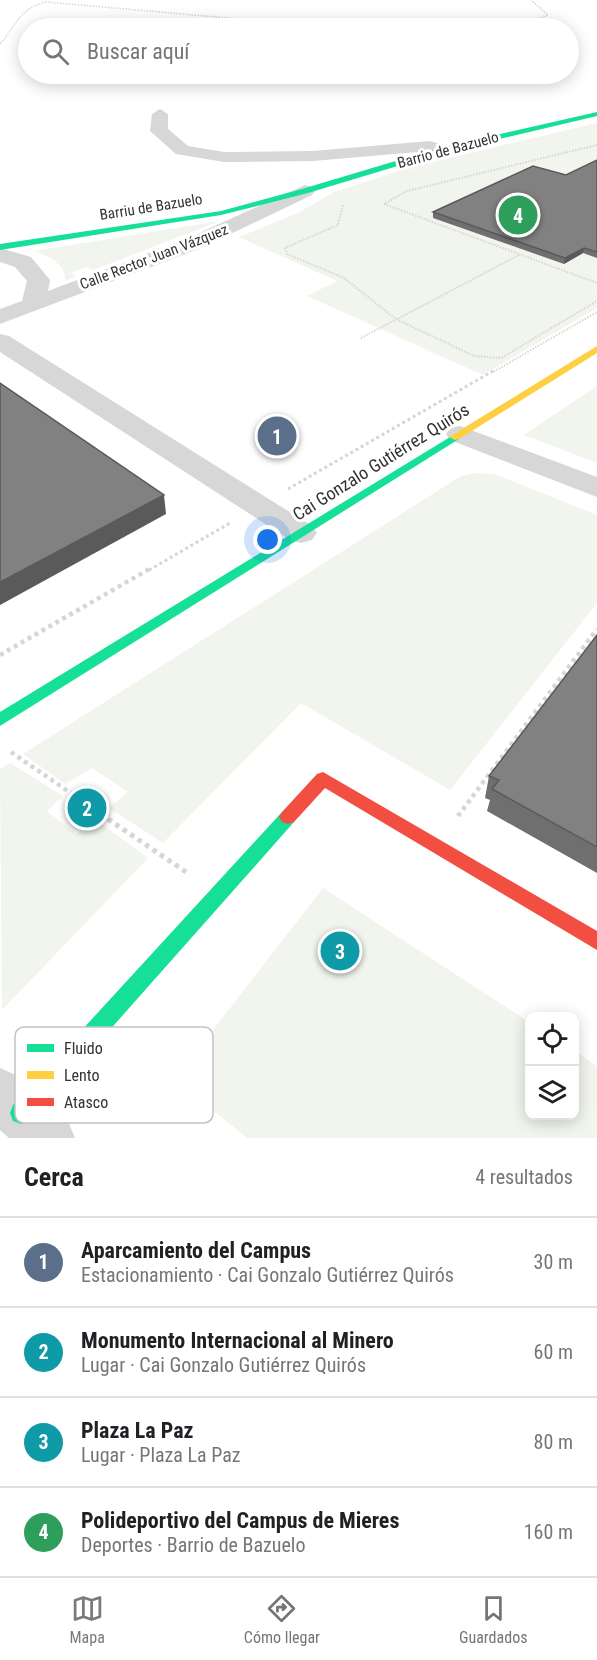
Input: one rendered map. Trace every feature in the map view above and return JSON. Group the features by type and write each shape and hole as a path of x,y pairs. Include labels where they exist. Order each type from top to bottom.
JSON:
{"street":[{"path":"160,114 159,131 182,150 225,158 314,156 430,146 442,150"},
{"name":"Barrio de Bazuelo","path":"305,191 442,150 596,114"},
{"name":"Barriu de Bazuelo","path":"0,247 221,213 305,191"},
{"name":"Calle Rector Juan Vázquez","path":"0,317 268,212 305,191"},
{"path":"0,255 23,262 39,280 33,304"},
{"path":"0,341 301,533"},
{"name":"Cai Gonzalo Gutiérrez Quirós","path":"0,720 597,350"},
{"path":"460,434 597,488"},
{"path":"101,1027 323,779 597,941"}],"path":[{"path":"531,0 548,15 540,18"},
{"path":"0,44 7,38 19,15 30,5 46,2 228,18"},
{"path":"596,282 384,204 407,191 597,145"},
{"path":"343,204 338,225 285,248 287,254 344,278 396,319 474,356 501,358 597,301"},
{"path":"361,338 519,254"},
{"path":"0,655 597,312"},
{"path":"436,846 597,629"},
{"path":"9,751 219,894"}],"shaded area":[{"path":"597,123 597,308 483,375 307,296 337,281 239,237 298,213 334,192 411,167"},
{"path":"220,221 93,270 86,267 71,273 76,276 65,281 63,269 55,261 34,251"},
{"path":"597,386 597,463 524,435"},
{"path":"476,473 494,474 597,515 597,603 450,790 301,703 163,843 109,808 128,792 92,768 65,784 23,754 461,476"},
{"path":"10,763 63,796 47,811 76,834 95,819 148,858 2,1010 0,769"},
{"path":"323,888 525,1019 525,1120 579,1120 579,1054 597,1066 597,1138 247,1138 213,1110 213,1030"}],"building":[{"path":"597,160 597,252 584,248 565,258 433,212 533,166 566,175"},
{"path":"0,383 164,495 0,582"},
{"path":"597,635 597,847 492,789 499,780 489,776"}],"traffic: fast":[{"path":"0,247 221,213 305,191 442,150 597,114"},
{"path":"0,720 455,437"},
{"path":"99,1027 288,817"}],"traffic: slow":[{"path":"455,437 597,349"}],"traffic: jam":[{"path":"288,817 323,779 597,941"}],"place":[{"name":"Polideportivo del Campus de Mieres","path":"518,215"},
{"name":"Aparcamiento del Campus","path":"277,436"},
{"name":"Monumento Internacional al Minero","path":"87,808"},
{"name":"Plaza La Paz","path":"340,951"}]}
